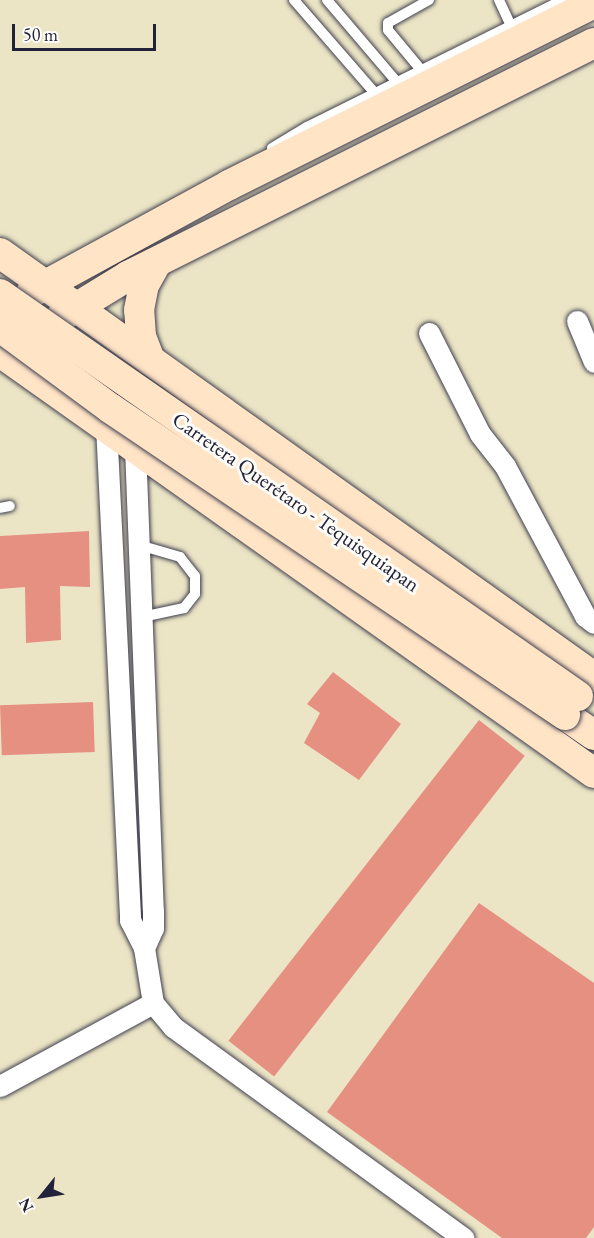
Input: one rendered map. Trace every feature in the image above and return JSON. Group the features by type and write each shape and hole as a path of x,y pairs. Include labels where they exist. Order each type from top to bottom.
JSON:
{"main road":[{"path":"0,312 92,257 229,185 398,90 594,3"},
{"path":"594,43 128,276 76,308 0,346 135,447 594,773"},
{"path":"0,253 150,360 583,699"},
{"path":"150,360 141,336 139,310 144,285 156,263"},
{"name":"Carretera Querétaro - Tequisquiapan","path":"0,294 583,699 594,735"},
{"path":"103,423 83,389 84,372 99,350 123,340"},
{"name":"Carretera Querétaro - Tequisquiapan","path":"0,346 110,408 583,699"}],"street":[{"path":"577,321 594,362"},
{"path":"429,333 480,434 505,466 585,616 594,623"},
{"path":"103,423 130,920 144,948 153,1003 173,1027 463,1238"},
{"path":"135,447 153,910 153,928 144,948"},
{"path":"0,1086 153,1003"}],"lane":[{"path":"294,0 398,90"},
{"path":"327,0 398,90"},
{"path":"398,90 388,23 429,0"},
{"path":"499,0 511,26"},
{"path":"398,90 511,26 563,0"},
{"path":"139,545 180,557 195,576 195,594 184,608 142,617"}],"building":[{"path":"89,531 90,587 60,586 61,640 26,643 25,587 0,589 0,536"},
{"path":"333,672 401,724 359,780 304,743 320,713 307,704"},
{"path":"93,702 95,752 2,755 0,705"},
{"path":"479,720 525,756 274,1076 228,1041"},
{"path":"479,903 594,983 594,1227 586,1238 502,1238 327,1112"}]}
